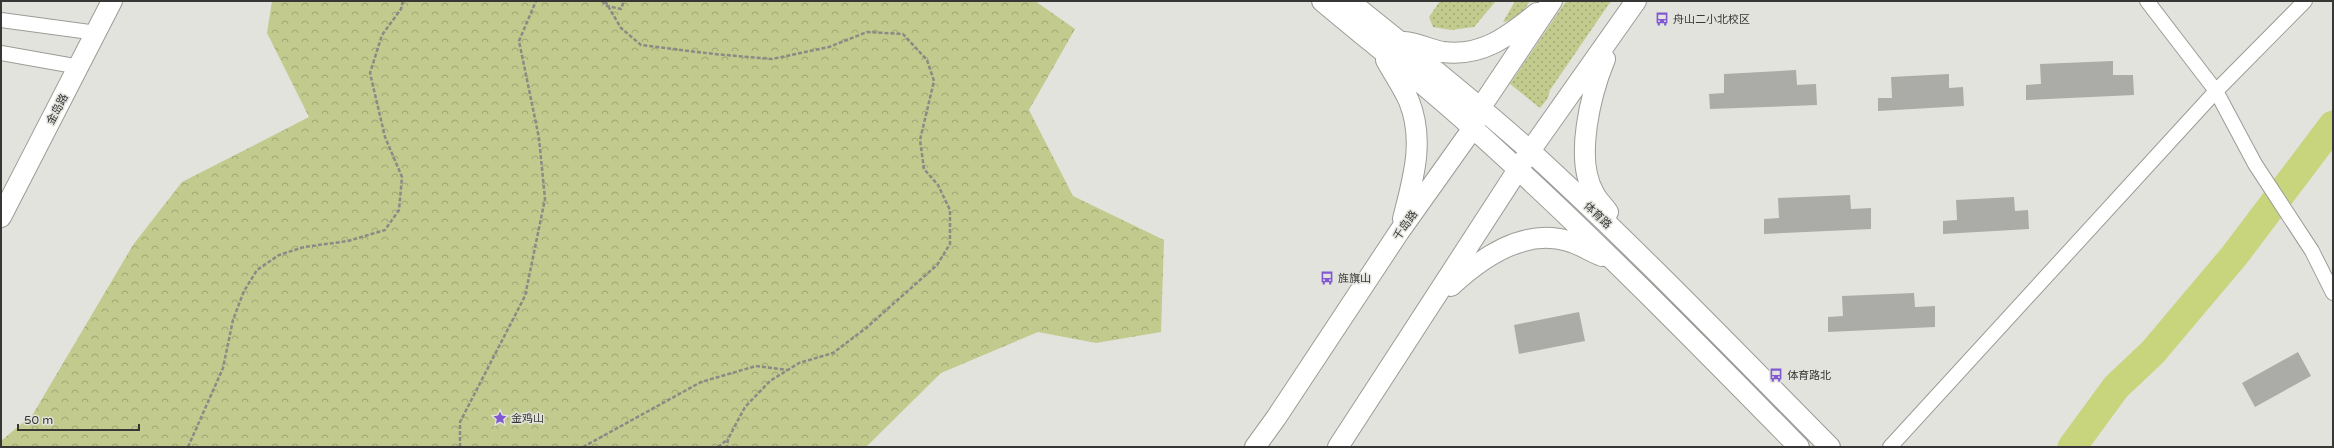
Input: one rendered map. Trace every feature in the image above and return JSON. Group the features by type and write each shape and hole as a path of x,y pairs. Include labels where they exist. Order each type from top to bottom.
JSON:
{"street":[{"name":"金岛路","path":"1,217 80,67 112,1"},
{"name":"体育路","path":"1322,1 1474,128 1520,170 1696,341 1798,447"},
{"name":"体育路","path":"1349,1 1481,107 1530,152 1665,281 1830,447"},
{"path":"1400,42 1410,42 1443,52 1466,52 1491,47 1552,1"},
{"name":"千岛路","path":"1255,447 1400,232 1474,128 1481,107 1552,1"},
{"path":"1338,447 1520,170 1530,152 1636,1"},
{"path":"2148,1 2216,91 2255,164 2312,251 2333,294"},
{"path":"1890,447 2216,91 2305,1"},
{"path":"1,20 97,33"},
{"path":"1617,28 1594,84 1586,151 1587,174 1593,192 1610,214 1655,263 1665,281"},
{"path":"1382,51 1409,100 1417,127 1418,152 1413,184 1400,232"},
{"path":"1,53 80,67"},
{"path":"1431,305 1460,277 1488,256 1513,243 1540,238 1568,241 1612,259"}],"path":[{"path":"188,447 223,368 233,320 238,306 257,270 279,255 298,249 348,241 385,230 399,210 402,177 385,136 370,73 382,35 401,8 403,1"},
{"path":"460,447 460,422 525,296 545,199 539,138 519,41 536,1"},
{"path":"602,1 607,6 621,9 624,1"},
{"path":"605,1 621,28 641,45 772,59 829,47 867,32 903,34 927,60 934,82 920,140 924,169 938,185 950,210 950,244 937,264 866,328 833,353 799,363 770,381 744,407 728,439 727,447"},
{"path":"583,447 700,382 756,366 788,370"},
{"path":"718,447 728,439"}],"green space":[{"path":"272,1 1035,1 1075,29 1029,110 1073,196 1164,240 1161,332 1096,343 1038,332 941,373 866,447 1,447 1,441 33,414 133,245 182,182 309,117 267,33"},
{"path":"1440,1 1496,1 1474,27 1451,30 1433,27 1429,17"},
{"path":"1515,1 1530,1 1519,15 1511,20 1503,22"},
{"path":"1566,1 1611,1 1550,90 1548,98 1540,108 1510,84"}],"building":[{"path":"2113,61 2113,75 2133,75 2134,95 2026,100 2026,85 2041,84 2040,64"},
{"path":"1796,70 1797,85 1816,84 1817,105 1710,109 1709,94 1724,93 1724,74"},
{"path":"1949,74 1949,88 1963,87 1964,106 1878,111 1878,98 1892,98 1891,77"},
{"path":"1850,195 1851,209 1871,208 1871,229 1764,234 1764,219 1779,218 1778,198"},
{"path":"2014,197 2015,211 2028,210 2029,229 1943,234 1943,221 1957,220 1956,200"},
{"path":"1914,293 1915,307 1935,306 1935,327 1828,332 1828,317 1843,316 1842,296"},
{"path":"1579,312 1585,341 1519,354 1514,325"},
{"path":"2298,352 2311,376 2255,407 2242,383"}],"waterway":[{"path":"2072,447 2116,387 2153,352 2234,256 2333,125"}],"place":[{"name":"舟山二小北校区","path":"1662,19"},
{"name":"旌旗山","path":"1327,278"},
{"name":"体育路北","path":"1776,375"},
{"name":"金鸡山","path":"500,418"}]}
